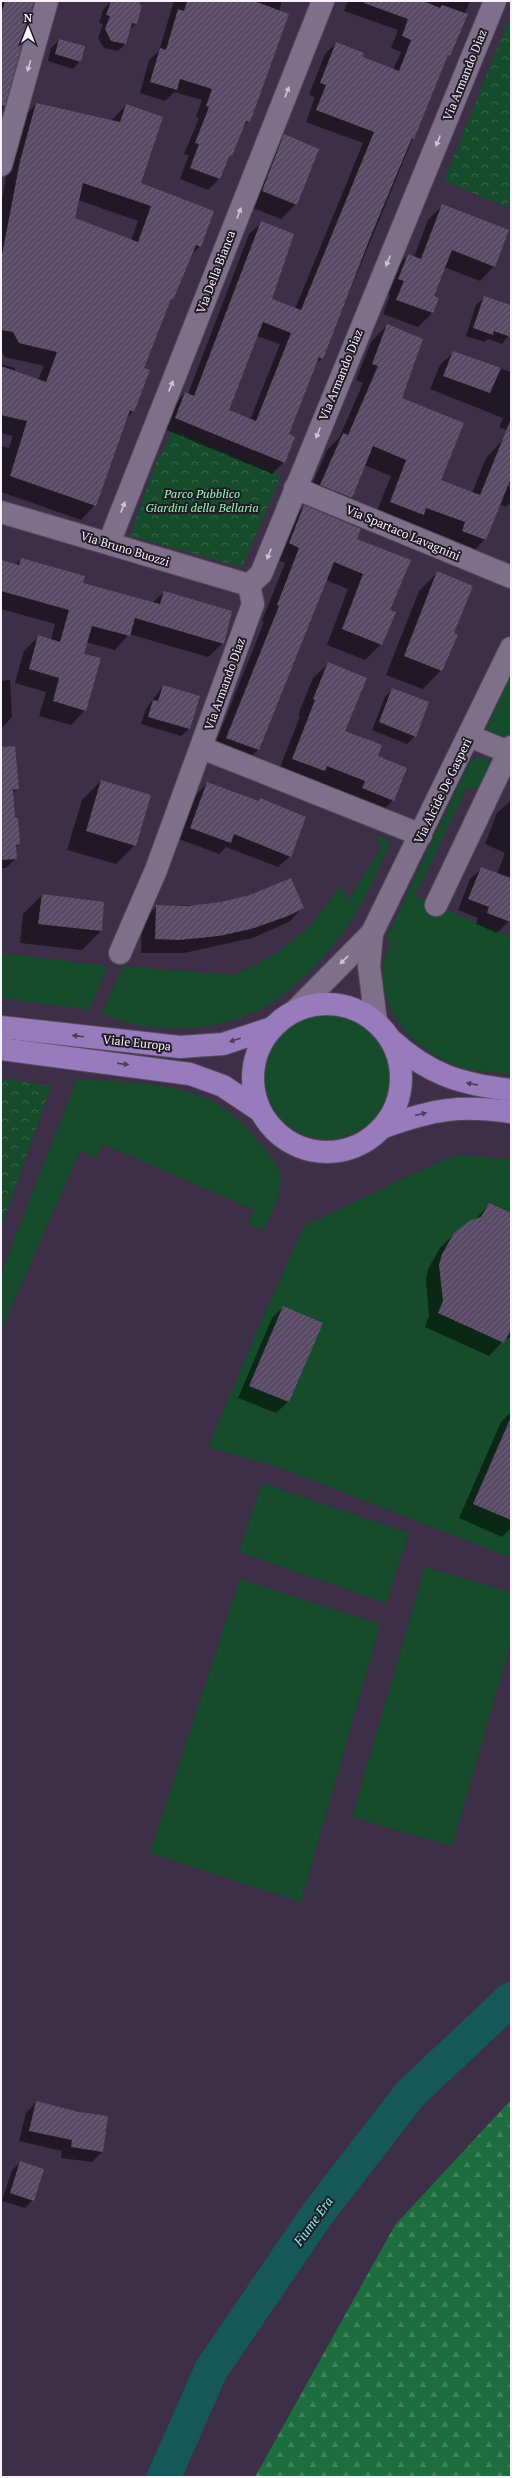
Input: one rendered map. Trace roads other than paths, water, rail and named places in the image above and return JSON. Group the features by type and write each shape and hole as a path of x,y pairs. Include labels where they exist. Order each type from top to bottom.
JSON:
{"main road":[{"name":"Viale Europa","path":"511,1090 473,1084 442,1075 403,1051 391,1040 376,1022 357,1010 337,1004 315,1005 295,1011 272,1028 263,1040 253,1067 253,1089 259,1110 266,1122 286,1141 309,1151 322,1153 334,1152 357,1146 384,1126 415,1116 452,1108 469,1107 511,1112"},
{"name":"Viale Europa","path":"1,1027 180,1047 223,1044 272,1028"},
{"name":"Viale Europa","path":"384,1126 398,1101 402,1083 400,1061 391,1040"},
{"name":"Viale Europa","path":"1,1049 194,1075 223,1086 259,1110"}],"street":[{"path":"1,164 47,1"},
{"name":"Via Della Bianca","path":"109,544 323,1"},
{"name":"Via Armando Diaz","path":"120,953 156,870 202,748 253,604 249,585 261,574 495,1"},
{"name":"Via Spartaco Lavagnini","path":"295,488 511,578"},
{"name":"Via Bruno Buozzi","path":"1,512 249,585"},
{"name":"Via Alcide De Gasperi","path":"295,1011 372,933 422,835 511,648"},
{"path":"436,905 510,750 469,736"},
{"path":"202,748 422,835"},
{"name":"Via Alcide De Gasperi","path":"372,933 369,966 376,1022"}],"waterway":[{"name":"Fiume Era","path":"164,2477 211,2370 318,2213 410,2094 511,1999"}],"park label":[{"name":"Parco Pubblico Giardini della Bellaria","path":"202,501"}]}
